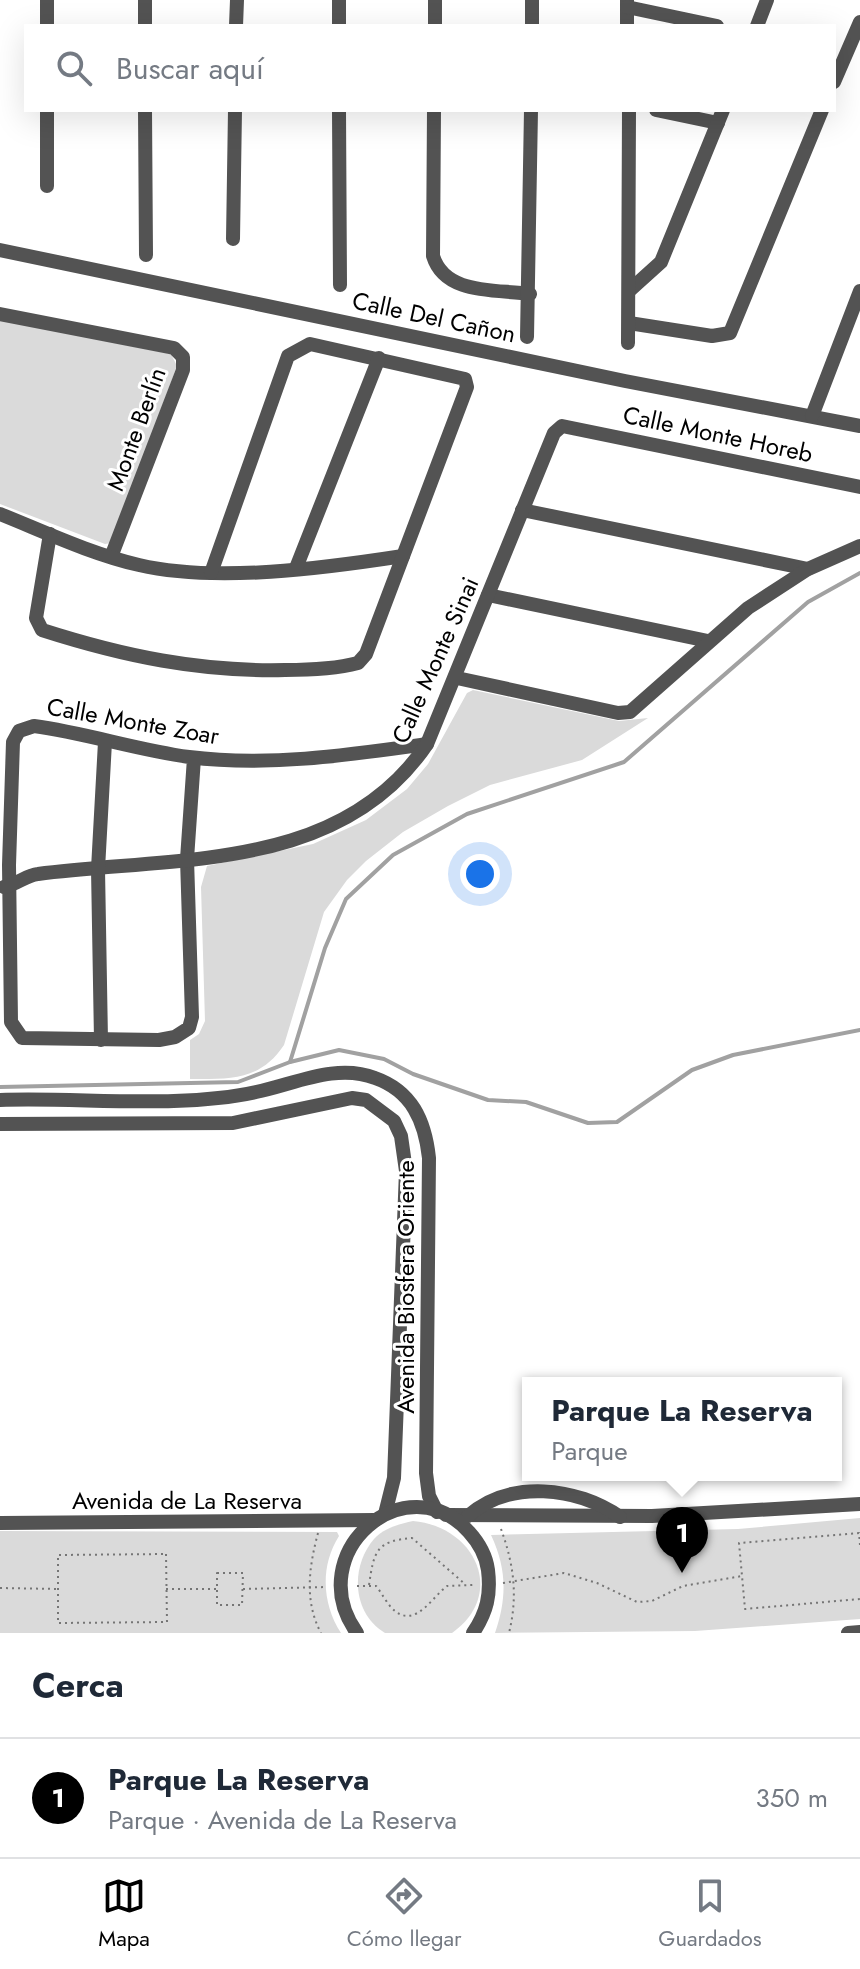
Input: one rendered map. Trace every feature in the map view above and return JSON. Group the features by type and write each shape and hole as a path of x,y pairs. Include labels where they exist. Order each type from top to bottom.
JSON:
{"street":[{"path":"47,0 47,24"},
{"path":"145,0 145,24"},
{"path":"236,24 237,0"},
{"path":"339,0 339,24"},
{"path":"435,0 435,24"},
{"path":"532,0 532,24"},
{"path":"758,24 767,0"},
{"path":"627,4 709,24"},
{"path":"836,77 860,22"},
{"path":"47,112 47,186"},
{"path":"145,112 146,255"},
{"path":"233,239 235,112"},
{"path":"339,112 340,285"},
{"path":"434,112 433,256 437,268 453,284 530,294"},
{"path":"527,337 531,112"},
{"path":"628,343 629,112"},
{"path":"630,290 661,262 720,117 674,112"},
{"path":"629,323 712,336 730,333 821,112"},
{"name":"Calle Del Cañon","path":"0,250 625,381 860,426"},
{"path":"812,416 860,291"},
{"name":"Monte Berlín","path":"0,314 174,348 183,357 183,370 111,557"},
{"path":"50,534 36,618 42,630 166,664 235,671 297,670 358,663 366,654 467,387 465,379 310,344 297,348 288,356 211,573"},
{"path":"296,568 379,358"},
{"name":"Calle Monte Horeb","path":"567,425 860,487"},
{"name":"Calle Monte Sinai","path":"33,874 187,859 280,844 330,829 393,787 427,744 457,678 554,433 567,425"},
{"path":"522,510 808,569"},
{"path":"0,514 111,557 154,568 211,573 296,568 403,556"},
{"path":"457,678 618,713 630,712 708,641 808,569 860,546"},
{"path":"488,595 708,641"},
{"name":"Calle Monte Zoar","path":"4,866 13,742 23,728 42,727 194,758 302,759 427,744"},
{"path":"101,1040 98,869 105,742"},
{"path":"33,874 4,866 11,1022 18,1035 27,1039 168,1039 189,1028 187,859 194,758"},
{"path":"5,887 33,874"},
{"name":"Avenida Biosfera Oriente","path":"0,1100 231,1096 334,1073 355,1073 390,1084 403,1093 422,1122 429,1158 426,1473 429,1496 442,1514"},
{"name":"Avenida Biosfera Oriente","path":"0,1124 233,1123 341,1098 366,1100 394,1121 401,1136 406,1171 394,1478 380,1517"},
{"path":"468,1516 480,1506 503,1496 564,1493 586,1497 620,1517"},
{"name":"Avenida de La Reserva","path":"0,1523 322,1521 380,1517 411,1508 468,1516 620,1517 860,1504"},
{"path":"442,1514 464,1526 487,1560 489,1601 473,1633"},
{"path":"357,1633 348,1620 339,1586 343,1561 352,1542 380,1517"},
{"path":"848,1633 860,1632"}],"path":[{"path":"496,1516 513,1572 516,1602 509,1633"},
{"path":"321,1633 315,1622 308,1583 322,1521"},
{"path":"860,1545 859,1533 739,1543 745,1609 860,1599"},
{"path":"369,1586 378,1549 388,1540 412,1538 466,1585"},
{"path":"166,1554 167,1622 58,1623 58,1589 58,1555 166,1554"},
{"path":"217,1573 243,1573 242,1605 217,1605 217,1589 217,1573"},
{"path":"0,1588 58,1589"},
{"path":"166,1589 217,1589"}],"shaded area":[{"path":"0,320 171,354 177,366 111,543 105,544 0,504"},
{"path":"473,690 619,721 648,718 582,760 490,785 448,806 403,832 366,861 347,880 324,912 284,1045 275,1057 265,1066 243,1076 190,1079 190,1040 199,1034 205,1021 201,887 207,866 313,844 366,820 407,789 428,764 467,693"},
{"path":"860,1518 860,1619 695,1631 495,1633 504,1584 491,1535 738,1529"},
{"path":"413,1521 435,1526 454,1536 468,1549 477,1565 480,1582 478,1600 468,1618 452,1633 385,1633 366,1614 361,1602 358,1576 366,1550 382,1532"},
{"path":"0,1531 337,1532 339,1536 329,1560 326,1585 330,1610 341,1633 0,1633"}],"waterway":[{"path":"290,1062 325,948 346,899 393,855 467,814 624,762 808,602 860,573"},
{"path":"0,1087 238,1082 290,1062 339,1050 384,1059 413,1074 488,1100 526,1102 588,1123 617,1122 692,1070 733,1055 860,1030"}],"place":[{"name":"Parque La Reserva","path":"682,1573"}]}
